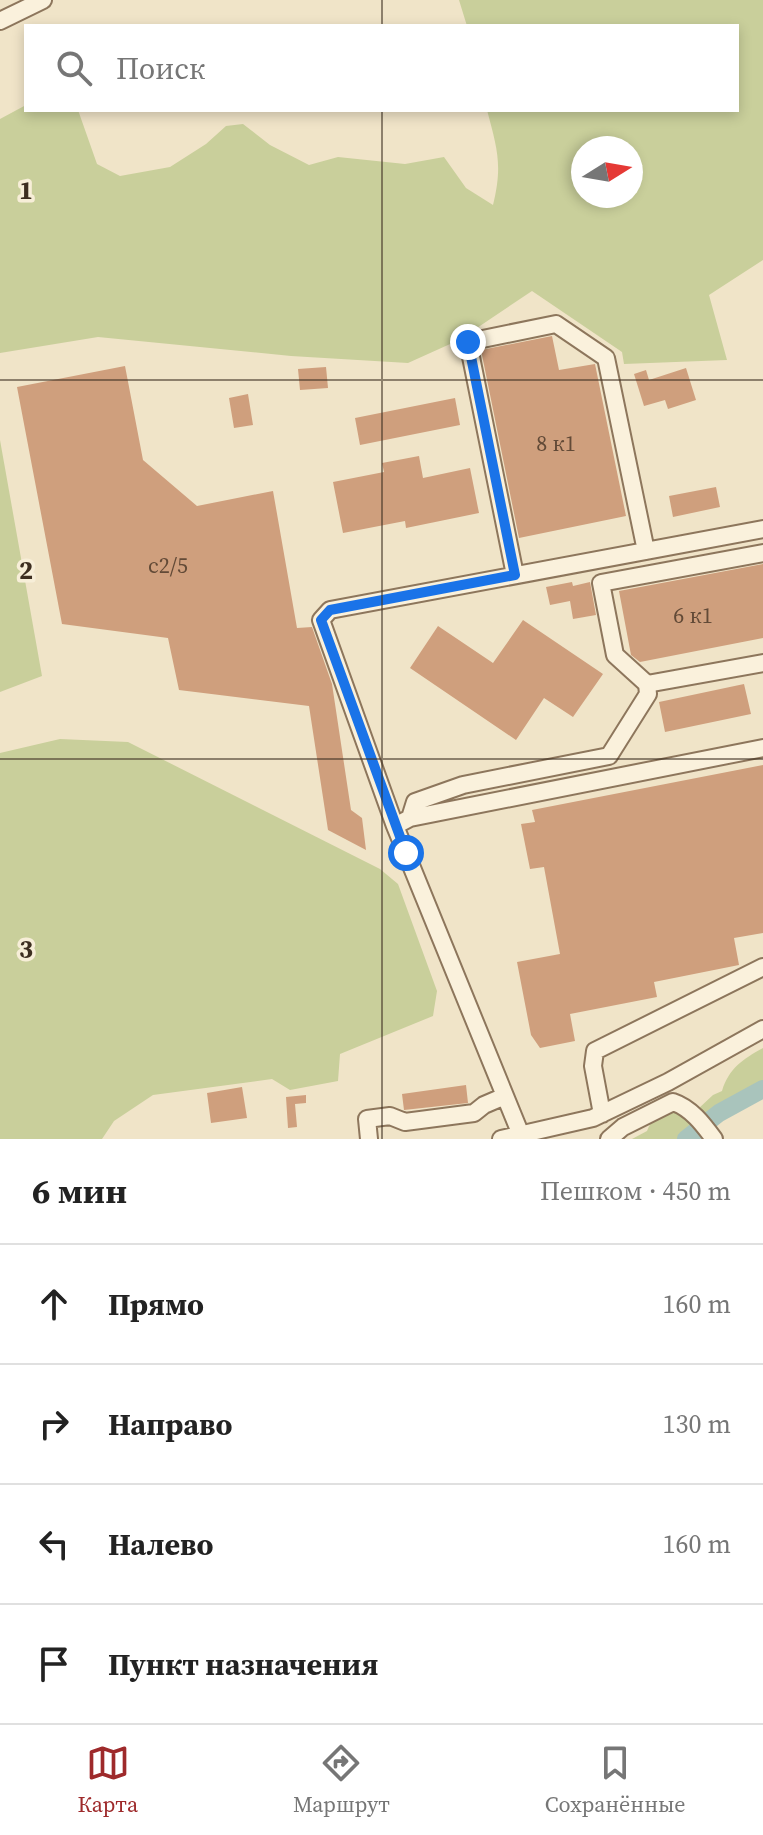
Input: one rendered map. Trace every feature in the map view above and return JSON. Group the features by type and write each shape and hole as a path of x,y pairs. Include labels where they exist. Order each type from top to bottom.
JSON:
{"street":[{"path":"0,21 43,0"},
{"path":"515,575 468,342 556,324 606,358 646,551"},
{"path":"533,1135 505,1096 402,822 321,620 330,610 763,529"},
{"path":"402,822 415,802 463,785 609,756 648,694 647,684 615,655 601,583 763,553"},
{"path":"647,684 763,663"},
{"path":"402,822 763,748"},
{"path":"602,1114 593,1066 595,1051 763,967"},
{"path":"501,1139 533,1135 602,1114 668,1082 763,1029"},
{"path":"369,1139 367,1119 390,1116 405,1122 474,1113 505,1096"},
{"path":"609,1139 623,1127 673,1102 683,1105 701,1121 714,1139"}],"green space":[{"path":"459,0 763,0 763,260 709,295 727,360 624,364 622,352 532,291 459,340 408,363 291,356 98,337 0,353 0,119 24,106 24,112 79,112 97,164 120,176 170,167 206,144 226,126 243,124 270,145 309,165 338,157 405,164 444,157 466,188 493,205 498,157 488,112 739,112 739,24 466,24"},
{"path":"0,440 42,676 0,692"},
{"path":"60,739 128,742 380,869 398,884 437,991 433,1016 340,1054 338,1081 290,1090 272,1079 153,1095 114,1121 102,1139 0,1139 0,753"},
{"path":"763,1048 763,1084 723,1102 678,1139 632,1139 647,1131 661,1113 698,1109 722,1091 738,1065"}],"building":[{"path":"552,336 559,370 595,364 626,516 519,538 481,350"},
{"path":"125,366 143,460 197,506 273,491 297,628 312,627 332,684 351,810 362,818 366,850 328,830 309,706 179,690 168,638 62,624 17,387"},
{"path":"326,367 328,388 300,390 298,369"},
{"path":"686,368 696,400 668,409 665,400 644,406 634,374 646,370 649,380"},
{"path":"248,394 253,425 234,428 229,398"},
{"path":"455,398 460,425 360,445 355,418"},
{"path":"419,456 423,478 470,468 479,513 406,528 405,521 343,533 333,482 384,472 382,463"},
{"path":"716,487 720,507 673,517 669,496"},
{"path":"763,564 763,638 640,662 631,655 619,591"},
{"path":"572,582 573,586 590,582 596,615 573,619 570,601 550,605 546,587"},
{"path":"523,620 603,674 573,717 544,698 516,740 410,668 438,626 493,663"},
{"path":"744,684 751,714 665,732 659,702"},
{"path":"763,765 763,933 734,938 739,965 654,982 657,997 570,1014 575,1041 540,1048 531,1035 517,962 560,954 544,867 530,869 521,824 535,822 532,810"},
{"path":"466,1085 468,1103 404,1110 402,1094"},
{"path":"242,1087 247,1118 211,1123 207,1093"},
{"path":"306,1095 306,1103 295,1104 297,1127 288,1128 286,1097"}],"waterway":[{"path":"686,1139 719,1113 763,1089"}],"route":[{"path":"406,853 321,620 330,610 515,575 468,342"}]}
